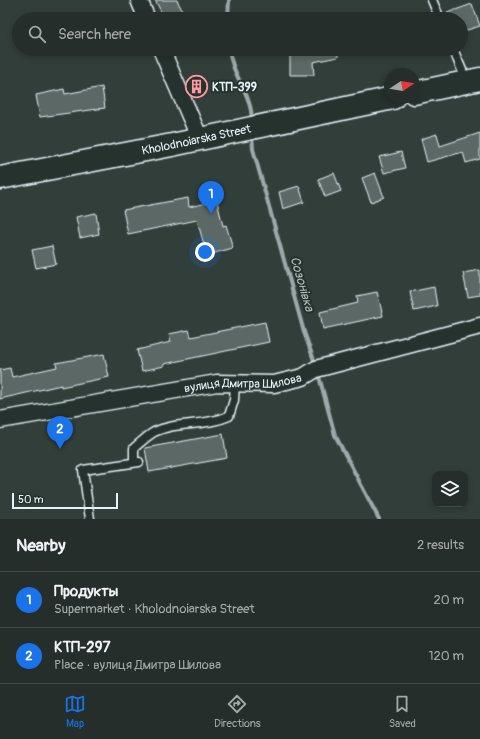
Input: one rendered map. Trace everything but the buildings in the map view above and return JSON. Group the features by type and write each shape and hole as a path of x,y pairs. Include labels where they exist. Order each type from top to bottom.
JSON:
{"main road":[{"path":"420,93 474,81"},
{"name":"Kholodnoiarska Street","path":"0,178 200,139 384,100"}],"street":[{"path":"139,0 145,12"},
{"path":"164,56 200,139"},
{"name":"вулиця Дмитра Шилова","path":"0,420 217,384 274,384 303,377 316,369 480,326"}],"lane":[{"path":"432,0 437,12"},
{"path":"458,56 474,81"},
{"path":"90,519 83,470 137,462 134,448 152,433 167,427 218,421 229,416 234,400 235,383"}],"waterway":[{"name":"Созонівка","path":"228,12 229,0"},
{"name":"Созонівка","path":"230,56 249,102 252,121"},
{"name":"Созонівка","path":"252,134 253,149 304,332 316,366"},
{"name":"Созонівка","path":"318,373 335,435 379,519"}],"place":[{"name":"КТП-399","path":"196,87"},
{"name":"Продукты","path":"211,214"},
{"name":"КТП-297","path":"60,449"}]}
